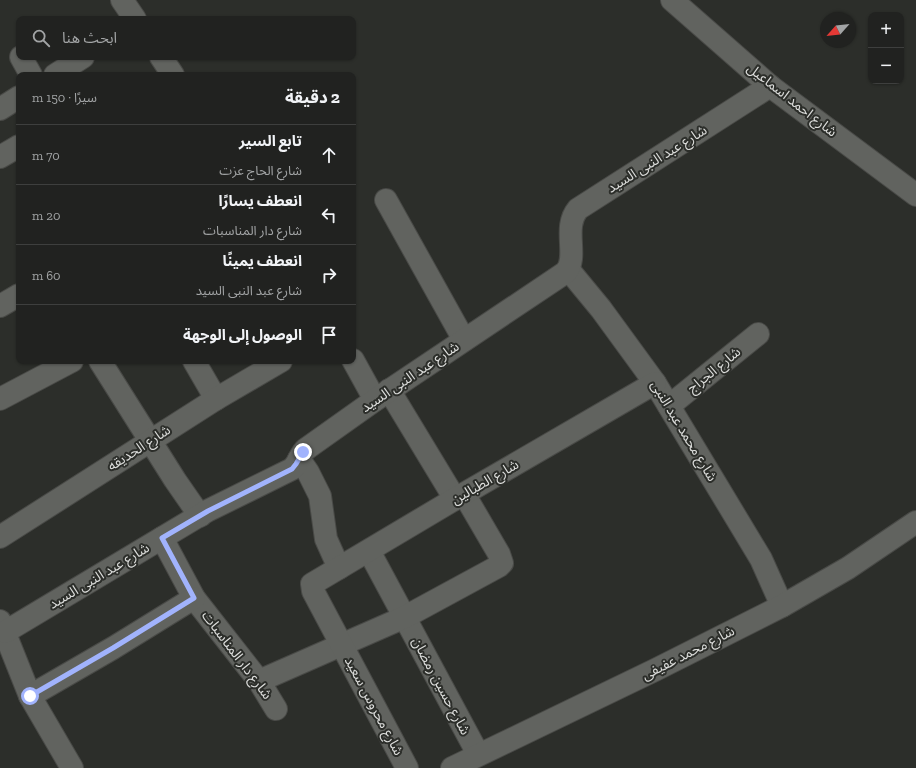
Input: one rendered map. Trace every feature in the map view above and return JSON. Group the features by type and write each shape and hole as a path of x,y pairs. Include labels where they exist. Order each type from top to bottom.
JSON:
{"street":[{"path":"122,0 133,16"},
{"name":"شارع احمد اسماعيل","path":"672,0 770,86 916,195"},
{"path":"23,60 29,72"},
{"path":"60,72 78,60"},
{"path":"163,60 171,72"},
{"name":"شارع عبد النبى السيد","path":"2,626 200,516 292,469 306,449 382,395 563,274 568,269 570,262 571,221 578,209 770,86"},
{"path":"0,109 16,99"},
{"path":"0,157 16,148"},
{"path":"386,200 464,340"},
{"name":"شارع محمد عبد النبى","path":"568,269 610,321 655,383 761,559 782,606"},
{"path":"0,306 16,297"},
{"name":"شارع الجراج","path":"669,406 758,334"},
{"path":"0,399 66,364"},
{"path":"102,364 200,516"},
{"path":"196,364 216,399"},
{"name":"شارع الحديقه","path":"0,537 150,440 276,364"},
{"path":"259,681 340,644 405,617 496,569 502,563 499,554 460,496 356,364"},
{"name":"شارع الطبالين","path":"315,582 655,383"},
{"path":"299,459 308,472 320,496 326,539 339,568"},
{"name":"شارع محمد عفيفى","path":"452,768 478,754 655,670 782,606 848,568 916,522"},
{"name":"شارع دار المناسبات","path":"162,538 194,598 259,681 276,709"},
{"name":"شارع حسين رمضان","path":"369,551 478,754"},
{"name":"شارع محروس سعيد","path":"315,582 312,584 312,591 407,768"},
{"path":"30,696 113,648 194,598"},
{"path":"2,626 30,696 72,768"}],"route":[{"path":"30,696 113,648 194,598 162,538 208,511 292,469 295,467 300,455 303,452"}]}
